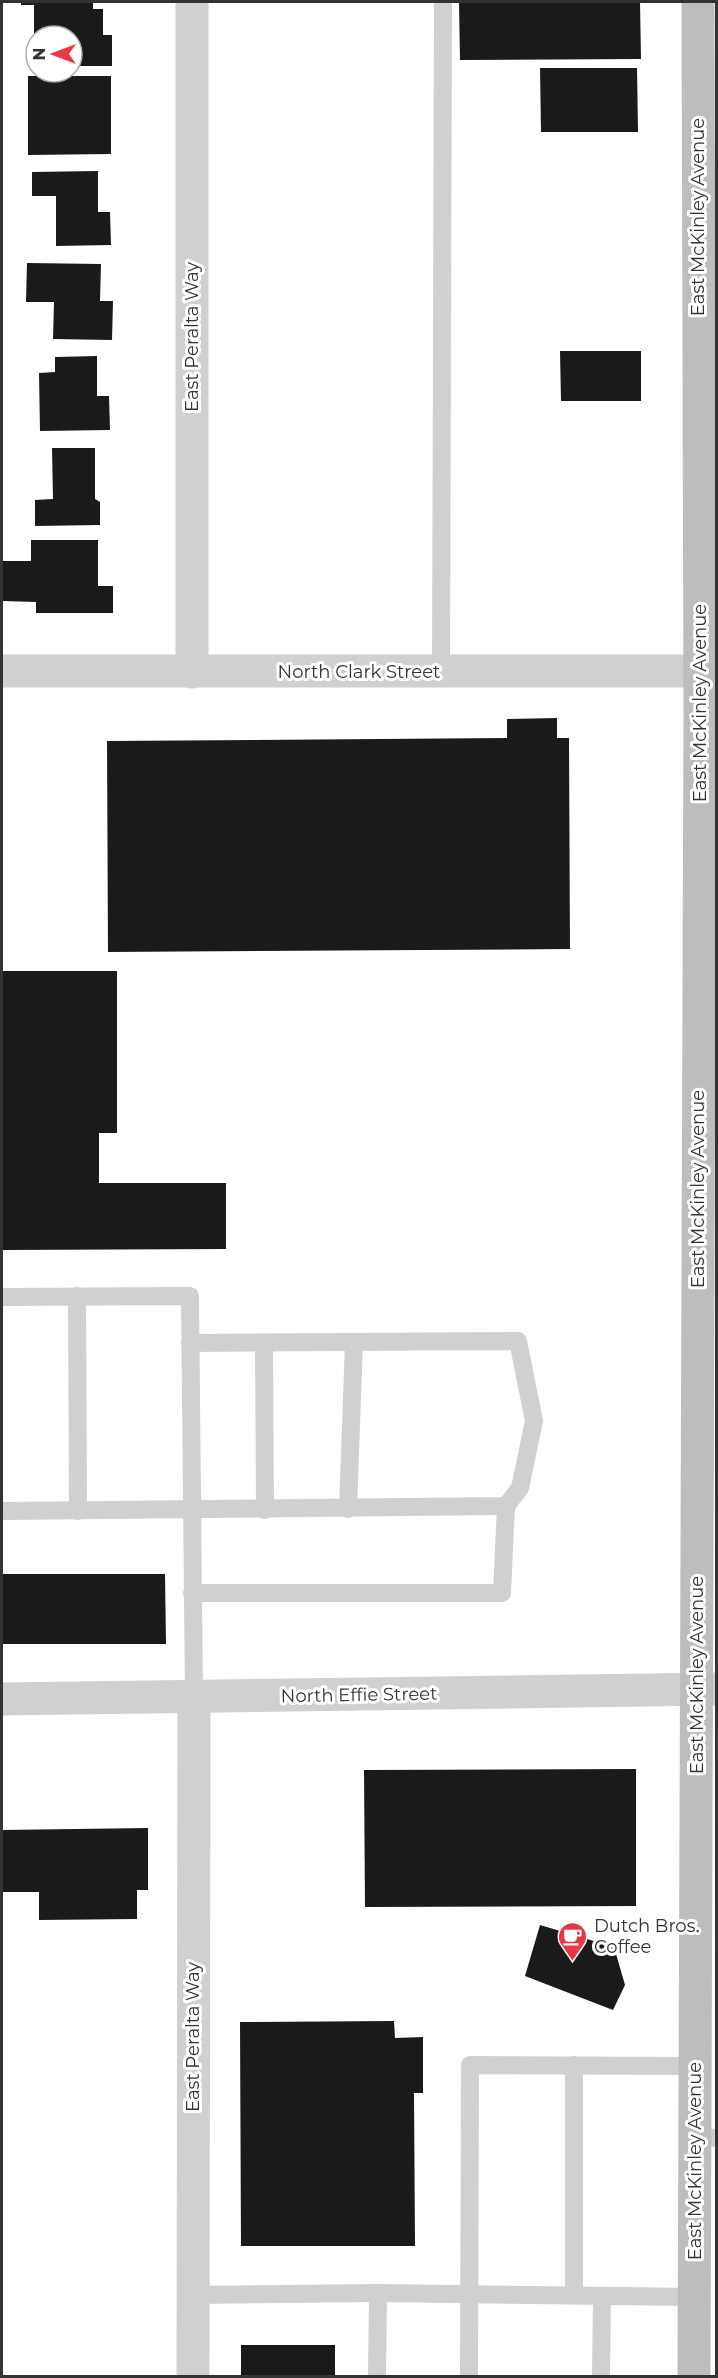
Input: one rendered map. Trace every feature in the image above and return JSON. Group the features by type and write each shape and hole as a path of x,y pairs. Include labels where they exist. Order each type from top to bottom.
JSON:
{"main road":[{"name":"East McKinley Avenue","path":"694,2376 695,2297 706,2138 695,2066 706,1803 708,882 708,178 698,2"}],"street":[{"name":"East Peralta Way","path":"192,2 192,672"},
{"name":"North Clark Street","path":"2,671 708,671"},
{"name":"North Effie Street","path":"2,1699 706,1689"},
{"name":"East Peralta Way","path":"193,2376 194,1697"}],"lane":[{"path":"441,671 443,2"},
{"path":"77,1296 78,1511"},
{"path":"2,1297 190,1296 190,1511 194,1697"},
{"path":"190,1343 518,1341 534,1421 520,1488 506,1506 502,1593 192,1593"},
{"path":"348,1509 354,1342"},
{"path":"264,1343 265,1510"},
{"path":"2,1511 190,1511 506,1506"},
{"path":"469,2376 470,2066 695,2066"},
{"path":"574,2066 574,2295"},
{"path":"193,2295 378,2293 695,2297"},
{"path":"377,2376 378,2293"},
{"path":"601,2376 602,2296"}],"building":[{"path":"21,2 93,2 93,9 103,9 103,35 112,35 112,66 84,66 84,24 34,24 34,5 21,5"},
{"path":"459,2 640,2 641,59 460,60"},
{"path":"540,68 637,68 638,132 541,132"},
{"path":"84,76 111,76 111,154 28,155 28,84 84,84"},
{"path":"98,171 98,212 110,212 111,245 56,246 56,196 32,196 32,172"},
{"path":"27,263 101,264 100,301 113,301 112,340 53,339 54,302 26,302"},
{"path":"560,351 641,351 641,401 561,401"},
{"path":"97,356 97,396 109,396 110,430 40,431 39,373 55,372 55,357"},
{"path":"52,448 95,448 95,499 100,502 100,525 35,526 35,500 53,499"},
{"path":"31,540 98,540 98,586 113,586 113,613 36,613 36,602 2,601 2,561 31,561"},
{"path":"557,718 557,738 569,738 570,949 108,952 107,741 507,738 507,719"},
{"path":"2,971 117,971 117,1133 99,1133 99,1183 226,1183 226,1249 2,1250"},
{"path":"2,1574 165,1574 166,1644 2,1644"},
{"path":"636,1769 636,1906 365,1907 364,1770"},
{"path":"148,1828 148,1890 137,1890 137,1919 39,1920 39,1892 2,1892 2,1830"},
{"name":"Dutch Bros. Coffee","path":"540,1925 614,1947 625,1985 613,2010 525,1976"},
{"path":"394,2021 395,2038 423,2037 423,2093 414,2093 415,2246 241,2246 240,2022"},
{"path":"241,2345 335,2345 335,2376 241,2376"}],"place":[{"name":"Dutch Bros. Coffee","path":"573,1962"}]}
